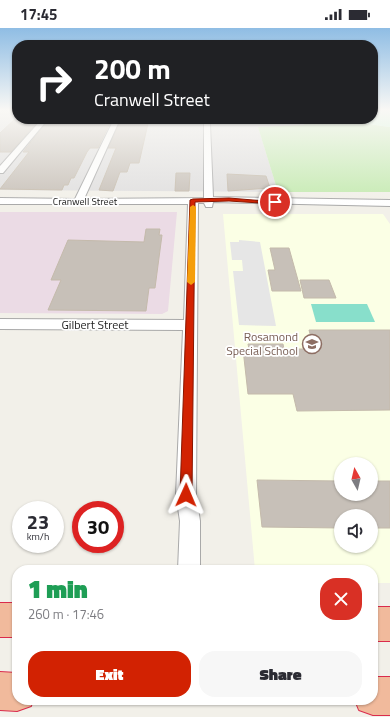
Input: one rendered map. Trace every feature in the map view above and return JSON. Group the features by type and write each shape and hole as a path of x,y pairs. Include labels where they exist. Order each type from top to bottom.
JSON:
{"highway":[{"path":"0,620 12,620"},
{"path":"378,624 390,624"},
{"path":"0,691 12,692"},
{"path":"378,696 390,696"}],"street":[{"path":"0,171 25,142"},
{"path":"78,202 106,142"},
{"path":"207,142 209,202"},
{"name":"Cranwell Street","path":"0,201 390,203"},
{"path":"189,565 190,521 186,495 193,202"},
{"name":"Gilbert Street","path":"0,324 190,325"}],"shaded area":[{"path":"0,142 263,142 278,192 0,190"},
{"path":"0,212 177,212 168,311 162,314 0,313"},
{"name":"Rosamond Special School","path":"223,214 383,214 390,224 390,583 378,583 378,565 255,565"},
{"path":"239,240 260,242 276,326 239,325 233,271 243,271 242,260 232,260 230,242 239,242"}],"green space":[{"path":"263,142 390,142 390,192 278,192"},
{"path":"311,304 367,304 375,322 316,322"}],"building":[{"path":"0,142 20,142 11,152 0,152"},
{"path":"31,142 101,142 98,148 90,148 74,178 71,178 68,185 64,185 62,190 0,189 29,152 23,152"},
{"path":"111,142 144,142 139,163 130,163 127,172 120,172 113,191 99,190 116,148 108,148"},
{"path":"176,173 190,173 189,191 175,191"},
{"path":"227,174 266,176 270,188 228,191"},
{"path":"146,229 160,229 159,235 162,235 155,288 149,288 146,311 48,310 61,280 51,280 68,240 144,242"},
{"path":"270,248 289,248 301,291 272,291 268,270 275,270"},
{"path":"300,280 329,280 336,298 304,298"},
{"path":"309,330 390,330 390,410 297,411 293,394 248,394 243,349 249,349 248,344 283,344 284,349 314,349"},
{"path":"257,480 334,481 334,501 378,501 378,481 390,481 390,528 378,528 378,509 334,509 334,528 262,527"}],"slow traffic":[{"path":"191,282 193,207"}],"place":[{"name":"Rosamond Special School","path":"312,344"}],"route":[{"path":"186,495 193,200 229,199 275,202"}]}
